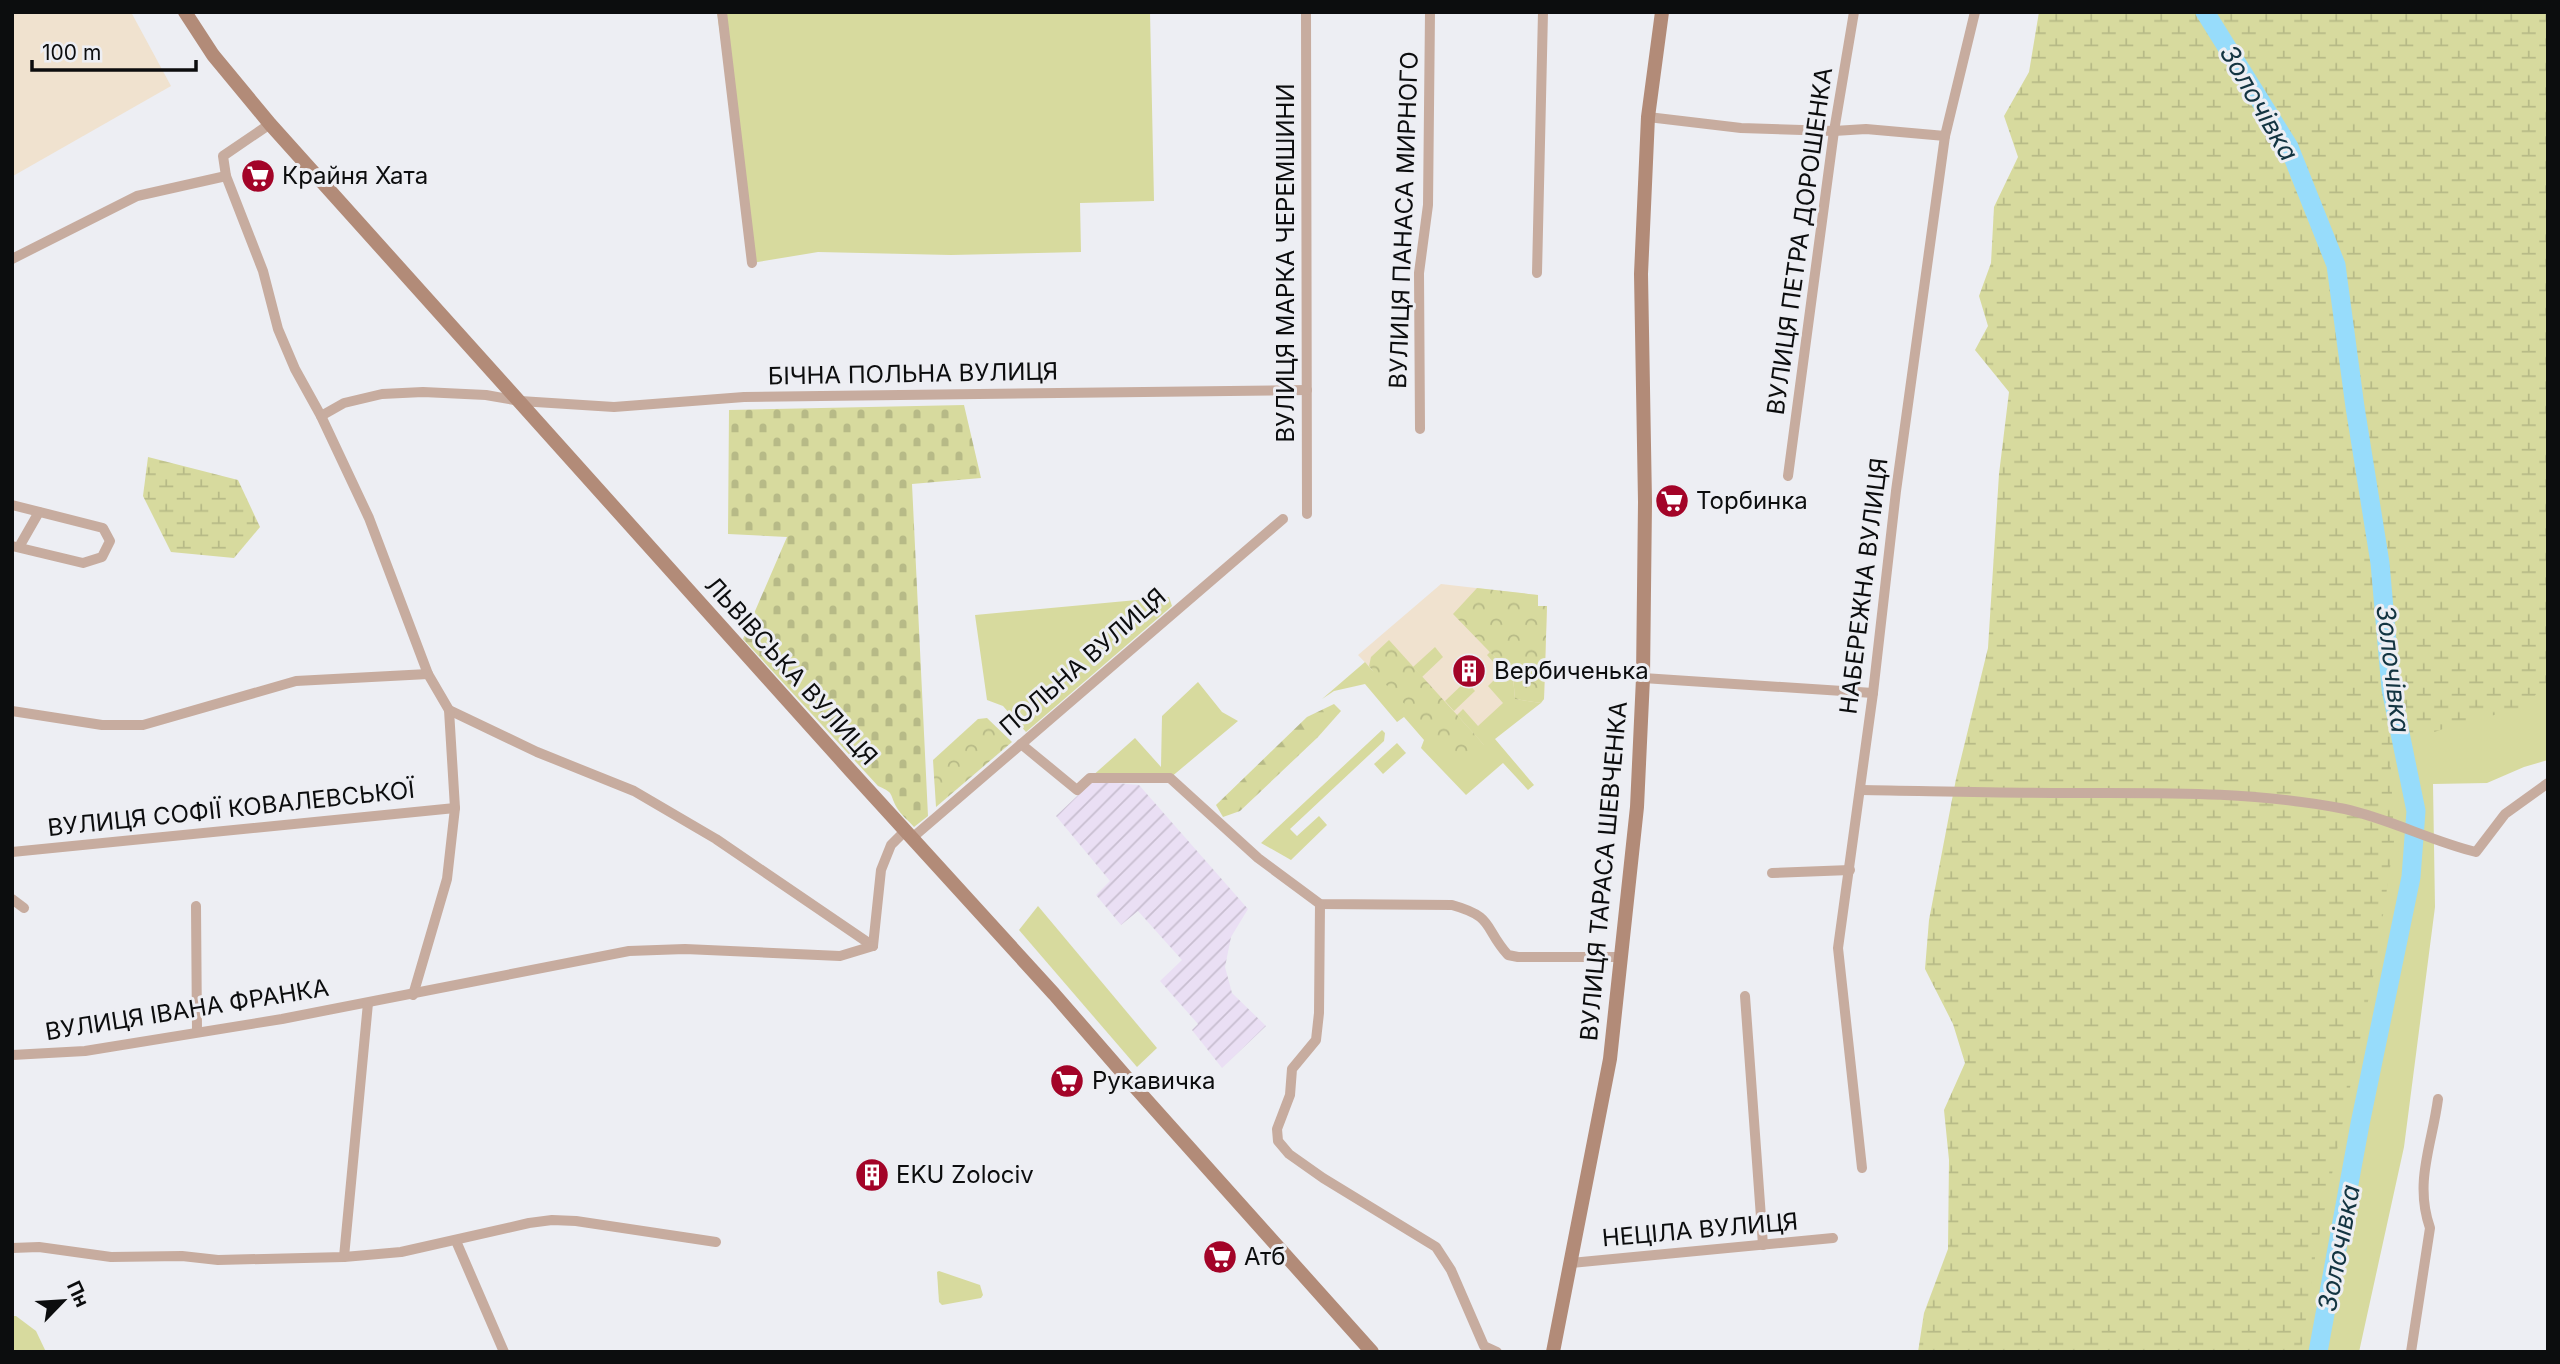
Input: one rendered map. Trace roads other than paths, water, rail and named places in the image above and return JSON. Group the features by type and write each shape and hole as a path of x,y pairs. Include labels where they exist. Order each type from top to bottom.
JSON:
{"main road":[{"name":"ЛЬВІВСЬКА ВУЛИЦЯ","path":"186,12 214,55 270,124 1054,994 1372,1352"},
{"name":"ВУЛИЦЯ ТАРАСА ШЕВЧЕНКА","path":"1553,1352 1610,1059 1637,807 1643,678 1645,489 1641,274 1648,117 1662,12"}],"street":[{"path":"722,12 752,263"},
{"name":"ВУЛИЦЯ МАРКА ЧЕРЕМШИНИ","path":"1306,12 1307,514"},
{"name":"ВУЛИЦЯ ПАНАСА МИРНОГО","path":"1420,429 1419,273 1428,205 1430,12"},
{"path":"1537,273 1544,12"},
{"name":"ВУЛИЦЯ ПЕТРА ДОРОШЕНКА","path":"1788,476 1834,131 1854,12"},
{"name":"НАБЕРЕЖНА ВУЛИЦЯ","path":"1861,1168 1838,948 1874,693 1898,477 1945,136 1975,12"},
{"path":"1648,117 1741,128 1834,131 1866,129 1945,136"},
{"path":"270,124 223,156 226,176 263,271 278,329 369,518 428,674 449,709 455,808 447,879 413,995"},
{"path":"12,259 137,196 226,176"},
{"name":"БІЧНА ПОЛЬНА ВУЛИЦЯ","path":"321,416 344,403 382,394 486,395 520,401 614,407 744,397 1307,390"},
{"path":"12,505 103,528 110,541 102,557 83,563 16,547 39,512"},
{"name":"ПОЛЬНА ВУЛИЦЯ","path":"873,946 881,870 891,845 1021,744 1283,519"},
{"path":"12,711 102,726 143,725 296,681 428,674"},
{"path":"1643,678 1874,693"},
{"path":"449,709 537,752 634,791 716,839 873,946"},
{"path":"1021,744 1077,790 1090,778 1170,778 1242,844 1320,904 1452,905 1468,909 1482,917 1508,955 1622,957"},
{"path":"1861,790 2176,793 2290,801 2347,810 2476,852 2505,814 2548,783"},
{"name":"ВУЛИЦЯ СОФІЇ КОВАЛЕВСЬКОЇ","path":"12,852 455,808"},
{"path":"1772,873 1850,870"},
{"path":"12,898 24,908"},
{"path":"1320,904 1319,1013 1315,1040 1292,1069 1290,1095 1277,1129 1278,1141 1289,1154 1324,1178 1436,1247 1451,1270 1484,1346 1497,1352"},
{"path":"195,906 197,1032"},
{"name":"ВУЛИЦЯ ІВАНА ФРАНКА","path":"12,1055 85,1051 413,995 629,951 685,949 840,956 873,946"},
{"path":"1745,996 1763,1245"},
{"path":"344,1257 368,1003"},
{"path":"2411,1352 2430,1228 2423,1209 2423,1172 2435,1128 2438,1099"},
{"path":"12,1248 39,1247 111,1257 182,1256 218,1260 344,1257 401,1252 552,1220 576,1221 716,1242"},
{"name":"НЕЦІЛА ВУЛИЦЯ","path":"1571,1263 1833,1238"},
{"path":"456,1241 504,1352"}],"waterway":[{"name":"Золочівка","path":"2205,12 2289,147 2336,265 2380,563 2391,689 2416,811 2411,877 2360,1124 2318,1352"}],"place":[{"name":"Крайня Хата","path":"258,176"},
{"name":"Торбинка","path":"1672,501"},
{"name":"Вербиченька","path":"1469,671"},
{"name":"Рукавичка","path":"1067,1081"},
{"name":"EKU Zolociv","path":"872,1175"},
{"name":"Атб","path":"1220,1257"}]}
